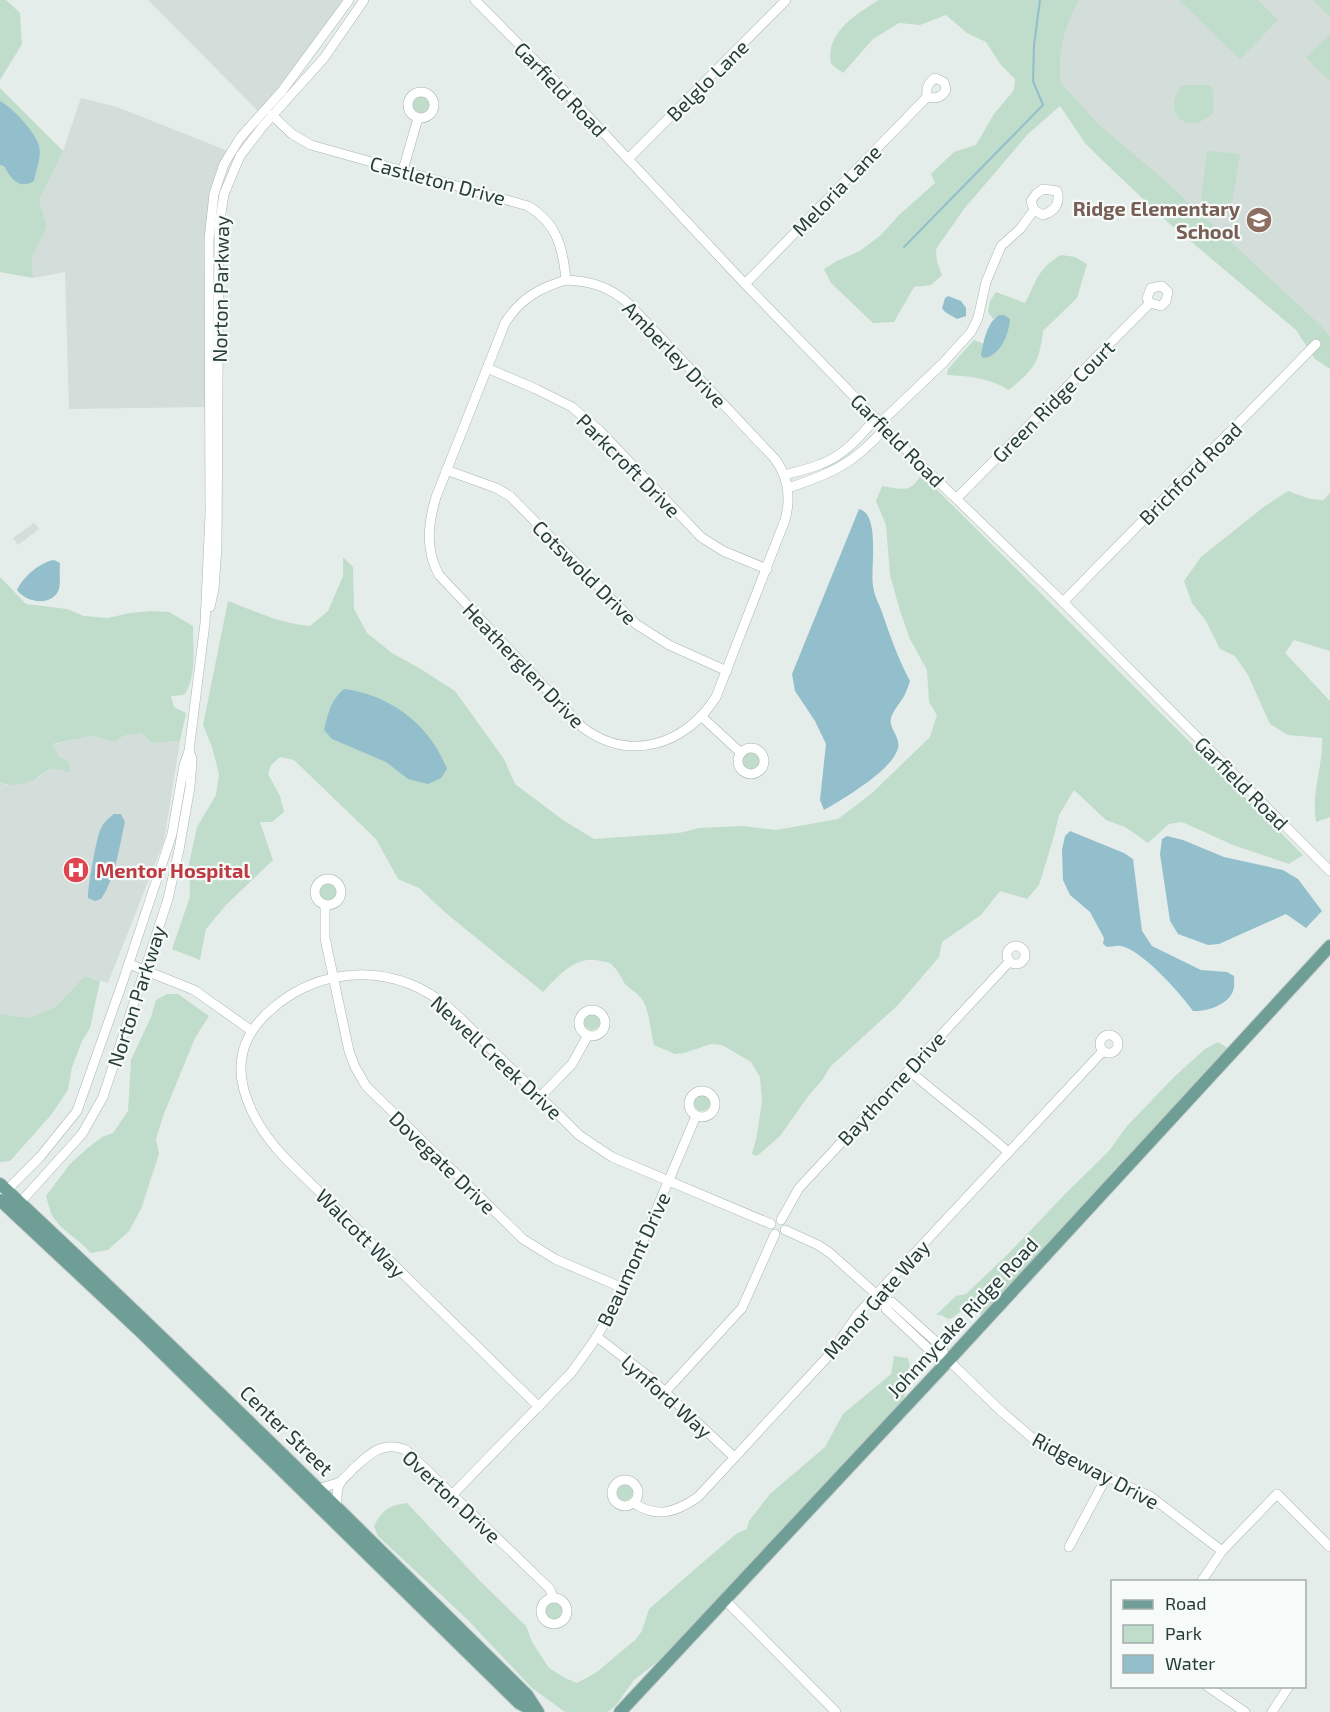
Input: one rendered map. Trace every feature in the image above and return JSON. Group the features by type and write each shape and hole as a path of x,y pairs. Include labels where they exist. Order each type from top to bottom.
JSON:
{"main road":[{"name":"Johnnycake Ridge Road","path":"620,1712 1330,946"},
{"name":"Center Street","path":"2,1193 337,1507 527,1695 537,1712"},
{"name":"Center Street","path":"60,1248 141,1332 519,1703 537,1712"}],"street":[{"name":"Norton Parkway","path":"2,1193 40,1156 77,1111 172,834 184,765 189,751 204,639 210,514 209,239 214,194 224,164 240,138 282,91 350,0"},
{"name":"Norton Parkway","path":"205,623 214,589 217,547 219,226 224,194 237,162 272,115 324,58 364,0"},
{"name":"Garfield Road","path":"475,0 880,423 1063,602 1330,871"},
{"name":"Belglo Lane","path":"628,159 786,0"},
{"name":"Meloria Lane","path":"745,284 927,97"},
{"name":"Castleton Drive","path":"272,115 292,134 311,145 523,204 536,211 551,225 558,238 563,252 566,280"},
{"path":"402,170 418,118"},
{"path":"786,482 821,477 844,466 880,423 943,363 971,332 978,318 986,282 1001,246 1020,229 1034,210"},
{"name":"Amberley Drive","path":"431,552 429,519 446,470 505,323 531,294 566,280 599,284 621,297 762,445 779,465 786,482"},
{"name":"Green Ridge Court","path":"957,498 1150,303"},
{"name":"Brichford Road","path":"1063,602 1317,344"},
{"name":"Parkcroft Drive","path":"487,368 572,407 600,431 701,537 723,551 766,569"},
{"path":"786,482 836,457 880,423"},
{"name":"Cotswold Drive","path":"446,470 504,492 636,624 669,645 727,671"},
{"name":"Heatherglen Drive","path":"431,552 439,575 548,692 590,733 627,745 651,744 675,737 694,725 716,697 785,520 789,497 786,482"},
{"path":"702,717 741,753"},
{"name":"Norton Parkway","path":"16,1207 82,1134 103,1097 168,899 190,787 192,759 189,751"},
{"name":"Dovegate Drive","path":"325,904 326,939 351,1057 370,1090 524,1239 555,1259 623,1288"},
{"name":"Baythorne Drive","path":"781,1220 799,1188 1009,962"},
{"path":"129,964 194,990 252,1031"},
{"name":"Newell Creek Drive","path":"252,1031 267,1013 292,994 333,976 361,974 382,976 410,984 429,993 447,1006 593,1146 771,1224"},
{"name":"Walcott Way","path":"252,1031 243,1052 242,1082 249,1105 278,1151 538,1407"},
{"path":"540,1097 572,1064 588,1035"},
{"name":"Manor Gate Way","path":"634,1503 654,1513 683,1505 698,1497 831,1353 851,1322 1103,1051"},
{"path":"909,1070 933,1092 979,1125 1008,1152"},
{"name":"Beaumont Drive","path":"453,1494 571,1373 597,1337 623,1288 696,1116"},
{"path":"664,1392 742,1308 780,1232 785,1226 781,1220 776,1220 771,1224 771,1231 780,1232 818,1245 830,1253 877,1294 887,1304 886,1309 935,1355 946,1358"},
{"name":"Lynford Way","path":"597,1337 638,1367 734,1457"},
{"name":"Ridgeway Drive","path":"946,1358 1037,1442 1060,1455 1150,1496 1222,1551"},
{"name":"Overton Drive","path":"318,1489 341,1482 379,1448 394,1446 412,1454 550,1589 553,1598"},
{"path":"1069,1547 1107,1476"},
{"path":"337,1507 336,1496 341,1482"},
{"path":"1202,1580 1222,1551 1277,1494 1330,1546"},
{"path":"725,1600 836,1712"},
{"path":"1210,1688 1245,1712"},
{"path":"1272,1712 1288,1688"}],"shaded area":[{"path":"148,0 346,0 259,112"},
{"name":"Ridge Elementary School","path":"1013,0 1330,0 1330,357 996,32"},
{"path":"81,98 117,107 228,151 208,220 205,407 69,409 65,272 33,278 32,257 47,227 39,200 63,151"},
{"path":"34,523 39,529 18,545 13,538"},
{"name":"Mentor Hospital","path":"143,733 152,743 180,741 164,841 108,983 85,976 57,1007 30,1018 0,1014 0,782 6,785 40,777 50,768 69,762 57,756 52,745 91,736 115,742 123,736"}],"green space":[{"path":"0,0 6,0 20,13 22,44 0,80"},
{"path":"879,0 1079,0 1063,40 1060,82 1099,125 1163,179 1321,326 1330,337 1330,369 1315,359 1296,330 1163,218 1099,157 1085,143 1060,106 1028,134 964,209 936,249 937,262 942,275 931,285 914,287 894,322 873,323 831,283 824,269 860,251 881,235 899,215 935,183 931,174 954,152 976,145 994,114 1014,90 1015,79 1001,65 986,42 967,33 946,15 920,25 899,23 873,39 843,73 831,64 830,53 837,34 852,19"},
{"path":"1179,0 1258,0 1278,20 1240,59"},
{"path":"1313,0 1330,0 1330,17"},
{"path":"1330,34 1330,81 1306,58"},
{"path":"1182,85 1208,85 1213,89 1213,113 1195,123 1180,119 1174,106"},
{"path":"0,88 63,151 39,200 47,227 32,257 33,278 0,272"},
{"path":"420,96 426,99 429,105 426,111 420,114 414,111 411,105 414,99"},
{"path":"1207,151 1240,154 1230,214 1200,209"},
{"path":"1061,255 1075,257 1087,264 1077,298 1043,331 1040,351 1030,371 1009,390 979,378 947,375 948,369 974,340 984,344 981,355 999,315 993,319 988,312 990,301 996,292 1025,303 1042,271"},
{"path":"921,474 1303,855 1289,864 1233,845 1182,822 1169,824 1148,843 1125,827 1106,820 1074,790 1059,815 1039,885 1027,899 1000,891 981,915 942,942 939,957 898,1005 830,1067 780,1136 757,1156 752,1154 762,1101 760,1077 751,1062 722,1045 711,1044 675,1054 654,1045 648,1013 643,1002 608,962 592,960 576,964 561,973 543,992 447,914 419,888 398,879 376,839 294,760 280,757 271,765 268,774 280,796 284,812 272,822 260,822 273,860 226,905 206,929 200,960 172,949 190,897 189,864 197,827 216,795 219,774 203,725 228,601 279,620 310,626 328,611 343,576 343,557 353,567 354,609 367,633 392,653 455,691 504,759 515,784 563,820 594,839 679,833 699,828 742,826 776,830 838,819 871,794 930,737 937,715 929,702 927,670 910,639 900,611 890,575 886,525 876,501 882,486 905,489 914,485"},
{"path":"1288,491 1310,499 1323,500 1330,493 1330,651 1294,640 1285,653 1330,701 1330,817 1316,822 1315,801 1322,738 1288,735 1270,724 1248,675 1235,656 1220,649 1206,621 1192,603 1184,581 1201,557 1265,506"},
{"path":"0,577 26,604 67,609 84,616 108,618 130,613 169,612 193,626 191,680 184,695 171,696 174,707 186,713 180,741 152,743 142,733 123,736 115,742 91,736 53,744 58,756 69,762 70,772 50,768 39,776 20,784 0,782"},
{"path":"747,752 755,752 760,757 758,768 747,770 742,765 742,757"},
{"path":"325,884 331,884 336,892 334,898 325,900 320,895 320,889"},
{"path":"85,976 100,981 90,1028 82,1041 72,1067 68,1090 51,1115 10,1161 0,1162 0,1014 30,1018 56,1007"},
{"path":"167,994 178,994 209,1016 195,1038 163,1116 156,1139 159,1154 141,1209 129,1231 108,1250 91,1253 55,1220 46,1196 70,1164 102,1137 113,1133 128,1111 131,1060 151,1017 156,1000"},
{"path":"589,1014 595,1014 600,1022 598,1028 589,1030 584,1025 584,1019"},
{"path":"1218,1042 1231,1050 984,1317 968,1306 952,1318 936,1315 956,1296 966,1294 1009,1253 1109,1151 1127,1126 1174,1077 1205,1049"},
{"path":"699,1095 705,1095 710,1103 708,1109 699,1111 694,1106 694,1100"},
{"path":"894,1356 908,1358 911,1372 902,1405 821,1487 662,1658 634,1680 608,1712 565,1712 532,1688 468,1620 378,1536 374,1526 387,1509 407,1503 526,1626 532,1642 549,1668 577,1683 597,1672 635,1640 642,1631 649,1609 736,1534 747,1529 749,1521 770,1494 825,1447 843,1414 891,1374"},
{"path":"624,1483 630,1486 633,1492 630,1498 624,1501 618,1498 615,1492 618,1486"},
{"path":"554,1602 560,1605 563,1611 560,1617 554,1620 548,1617 545,1611 548,1605"}],"water":[{"path":"0,101 22,119 38,143 39,162 34,181 29,183 16,182 4,166 0,165"},
{"path":"948,296 961,301 966,308 966,316 957,319 945,312 942,308"},
{"path":"999,315 1010,319 1006,338 994,354 983,358 981,355 986,333 991,323"},
{"path":"859,509 866,513 872,531 874,593 894,647 910,681 891,718 891,725 898,744 894,757 866,783 824,810 820,800 826,744 815,721 795,691 792,674"},
{"path":"54,560 60,563 60,583 56,595 51,599 39,601 27,598 17,590 32,571"},
{"path":"344,689 361,692 393,705 419,726 440,753 447,769 441,778 428,784 408,779 386,762 332,739 324,730 333,702"},
{"path":"114,814 121,814 125,822 119,852 106,890 101,899 95,901 88,898 88,893 97,840 102,826"},
{"path":"1070,831 1124,853 1133,859 1142,931 1152,946 1201,970 1227,972 1234,976 1234,989 1222,1004 1210,1009 1193,1011 1180,994 1139,955 1121,946 1107,947 1103,944 1104,938 1090,912 1070,895 1063,880 1062,850 1065,836"},
{"path":"1167,836 1224,857 1283,870 1298,879 1322,911 1306,928 1286,914 1219,944 1208,945 1178,934 1170,921 1160,854 1162,839"}],"waterway":[{"path":"904,247 1043,105 1033,81 1034,45 1040,0"}],"place":[{"name":"Ridge Elementary School","path":"1259,220"},
{"name":"Mentor Hospital","path":"76,870"}]}
